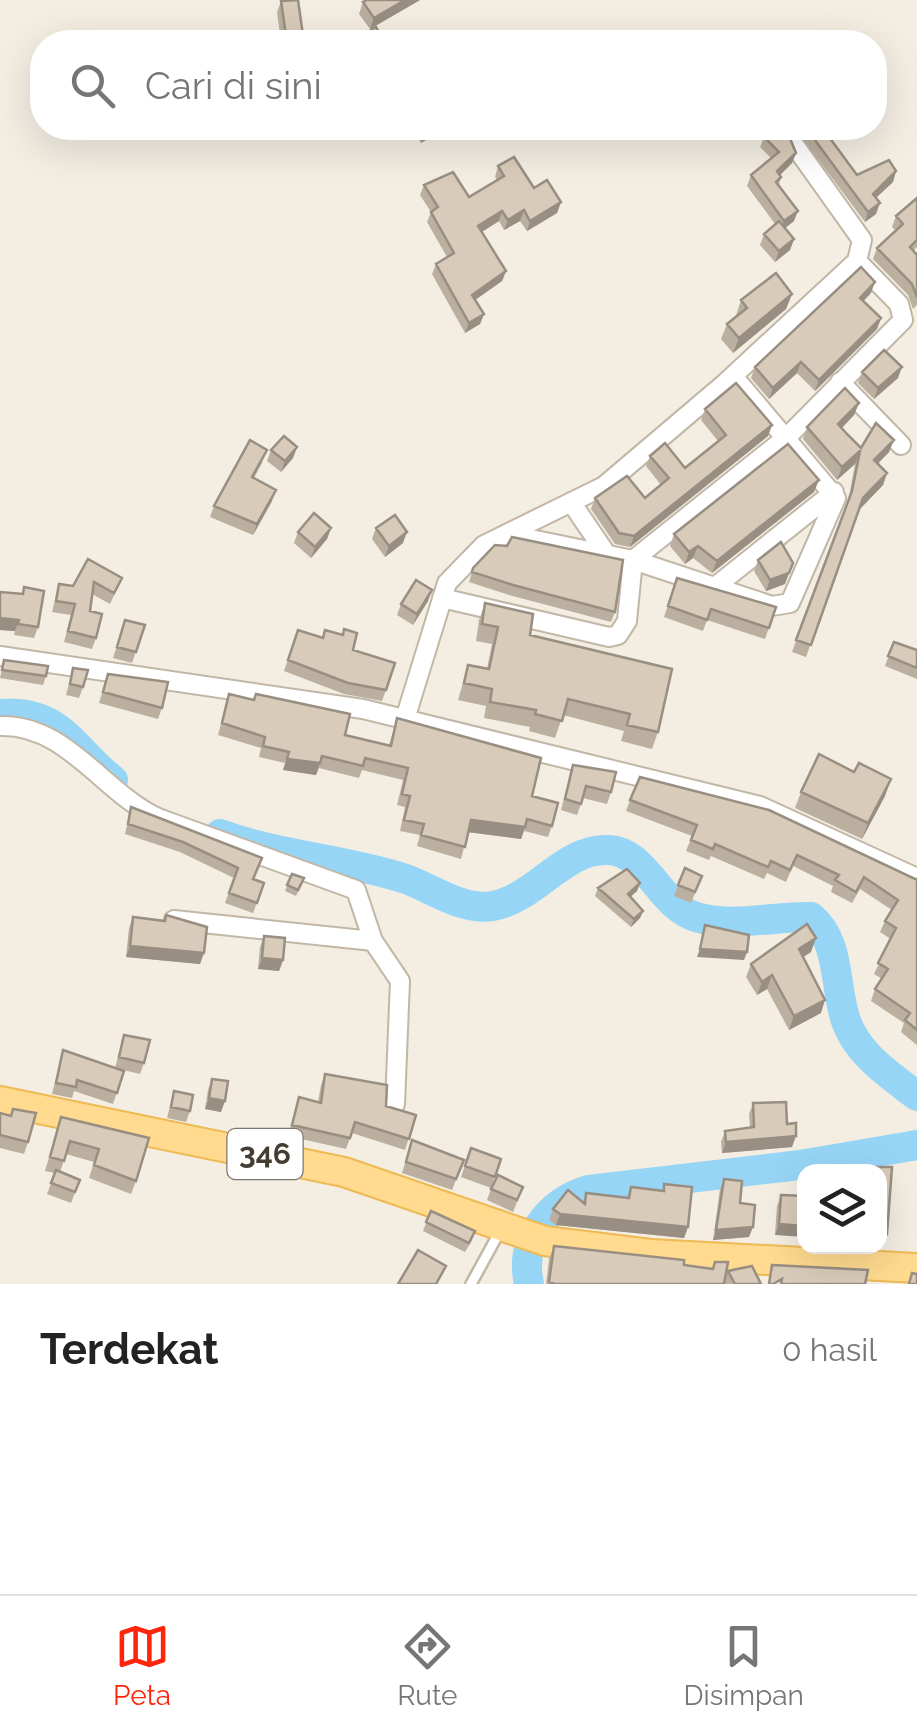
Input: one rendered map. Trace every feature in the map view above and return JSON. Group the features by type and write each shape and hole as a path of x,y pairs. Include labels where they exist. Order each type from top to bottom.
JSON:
{"main road":[{"name":"346","path":"0,1101 295,1159 378,1183 523,1235 651,1254 917,1268"}],"street":[{"path":"405,719 448,583 484,545 604,486 733,376 857,261 862,240 795,146"},
{"path":"442,598 609,637 624,630 633,560 787,437 904,315 857,261"},
{"path":"506,534 606,552 772,606 790,603 836,504 834,492 733,376"},
{"path":"840,382 901,446"},
{"path":"716,586 834,492"},
{"path":"571,502 606,552"},
{"path":"0,656 364,709 760,806 917,878"},
{"path":"0,726 43,733 137,808 158,818 350,886 360,896 373,941 400,980 403,999 395,1104"},
{"path":"174,920 373,941"}],"lane":[{"path":"471,1284 523,1235"}],"building":[{"path":"298,0 302,30 285,30 281,1"},
{"path":"405,0 374,18 363,2"},
{"path":"767,140 791,140 796,153 777,171 781,177 776,182 798,211 784,221 751,175 779,152"},
{"path":"815,140 831,140 857,175 889,160 896,171 873,194 880,203 868,212"},
{"path":"514,157 534,188 547,180 561,202 530,221 524,210 508,220 502,211 478,226 506,271 472,295 484,314 469,323 436,264 454,253 431,212 438,207 424,185 453,172 469,197 504,176 498,166"},
{"path":"917,198 917,240 910,247 917,255 917,297 912,284 877,248 903,224 896,216"},
{"path":"779,221 794,239 779,251 764,234"},
{"path":"861,267 875,282 860,298 881,318 819,380 801,362 773,388 755,367"},
{"path":"776,273 792,294 739,338 727,324 747,308 741,300"},
{"path":"884,350 902,367 878,388 862,372"},
{"path":"736,383 772,425 634,536 619,533 595,498 627,476 645,498 669,478 650,456 665,443 685,468 726,435 705,409"},
{"path":"845,388 859,403 838,424 847,434 861,448 876,423 894,440 874,460 887,473 863,498 811,645 796,640 852,491 860,451 842,467 807,427"},
{"path":"284,436 297,447 285,461 271,450"},
{"path":"250,440 267,450 252,477 276,490 257,524 214,506"},
{"path":"788,444 819,480 717,561 698,546 689,552 674,534"},
{"path":"314,513 331,528 315,547 298,532"},
{"path":"395,515 407,532 389,546 376,528"},
{"path":"512,537 623,560 615,612 472,572 495,545 507,546"},
{"path":"781,542 793,563 789,573 770,580 758,560"},
{"path":"88,559 122,578 114,593 94,582 90,611 102,614 96,638 68,631 75,604 56,601 59,584 73,586"},
{"path":"677,578 776,607 769,628 711,609 707,620 668,606"},
{"path":"416,580 432,590 417,614 401,604"},
{"path":"24,587 44,591 38,627 0,618 0,592 23,594"},
{"path":"485,603 533,614 530,635 672,669 658,732 627,725 630,714 568,699 562,721 535,714 536,710 490,702 492,689 464,683 468,665 489,669 498,627 482,624"},
{"path":"125,620 145,625 136,652 117,647"},
{"path":"344,629 357,633 353,650 395,663 386,690 348,683 288,660 298,630 323,638 325,630 343,635"},
{"path":"894,642 917,650 917,668 888,656"},
{"path":"4,660 48,666 46,676 2,670"},
{"path":"73,668 88,670 83,687 70,684"},
{"path":"108,674 168,682 162,708 103,692"},
{"path":"229,694 254,700 256,694 350,714 345,735 391,746 397,718 541,758 532,796 558,803 552,826 527,819 525,827 471,820 465,847 421,835 424,824 404,820 410,796 402,794 408,768 365,758 363,766 322,756 320,763 287,759 289,752 263,746 265,737 222,723"},
{"path":"819,754 854,772 859,763 891,779 868,823 801,792"},
{"path":"573,765 616,772 611,792 586,786 581,804 565,799"},
{"path":"640,777 769,810 917,879 917,1030 905,1020 910,1013 875,989 888,969 878,963 896,928 885,921 898,900 864,877 856,892 835,880 839,875 797,855 790,870 771,861 768,867 715,844 713,849 691,840 697,825 630,800"},
{"path":"131,807 262,858 253,879 264,883 257,903 229,893 238,868 183,842 128,824"},
{"path":"685,868 702,876 695,892 678,885"},
{"path":"627,869 640,883 628,894 643,911 634,919 598,888"},
{"path":"292,874 304,878 298,890 287,885"},
{"path":"166,915 207,927 204,953 130,946 133,917 165,921"},
{"path":"807,924 816,938 799,949 825,1000 794,1016 772,975 762,982 751,964"},
{"path":"705,925 749,935 747,952 700,949"},
{"path":"264,936 285,938 283,960 262,958"},
{"path":"124,1035 150,1040 144,1063 119,1057"},
{"path":"63,1050 124,1071 117,1093 77,1080 76,1087 56,1083"},
{"path":"325,1074 387,1085 386,1106 416,1115 409,1139 355,1122 350,1138 292,1125 299,1097 321,1103"},
{"path":"212,1079 228,1081 225,1101 209,1098"},
{"path":"174,1091 193,1095 190,1111 171,1107"},
{"path":"786,1102 787,1124 796,1123 796,1136 726,1142 725,1131 754,1127 753,1103"},
{"path":"13,1109 36,1113 28,1142 0,1135 0,1113 11,1116"},
{"path":"61,1117 149,1138 136,1181 94,1165 99,1149 70,1141 64,1161 50,1157"},
{"path":"412,1140 464,1160 456,1179 406,1162"},
{"path":"471,1148 501,1159 495,1177 465,1166"},
{"path":"887,1167 892,1167 887,1234"},
{"path":"56,1170 80,1180 75,1192 51,1183"},
{"path":"498,1175 523,1187 517,1200 491,1189"},
{"path":"724,1179 742,1181 740,1203 755,1205 753,1227 716,1230"},
{"path":"664,1184 692,1187 688,1227 560,1214 553,1209 568,1190 585,1204 586,1193 629,1198 631,1187 664,1191"},
{"path":"781,1195 797,1196 797,1225 779,1224"},
{"path":"431,1211 475,1231 469,1243 426,1222"},
{"path":"554,1246 684,1260 684,1265 713,1269 715,1262 728,1262 724,1284 555,1284 549,1282"},
{"path":"418,1250 446,1266 436,1284 398,1284"},
{"path":"772,1265 868,1270 865,1284 781,1284 782,1279 769,1284"},
{"path":"752,1266 761,1284 735,1284 728,1271"},
{"path":"912,1273 917,1274 917,1284 909,1284"}],"waterway":[{"path":"0,714 37,717 51,724 113,780"},
{"path":"220,834 266,848 383,872 482,907 523,894 578,857 608,850 633,859 672,902 696,917 738,922 811,917 821,927 832,952 842,1008 851,1033 876,1063 917,1096"},
{"path":"529,1284 528,1252 540,1225 561,1204 589,1190 800,1165 917,1145"}]}
